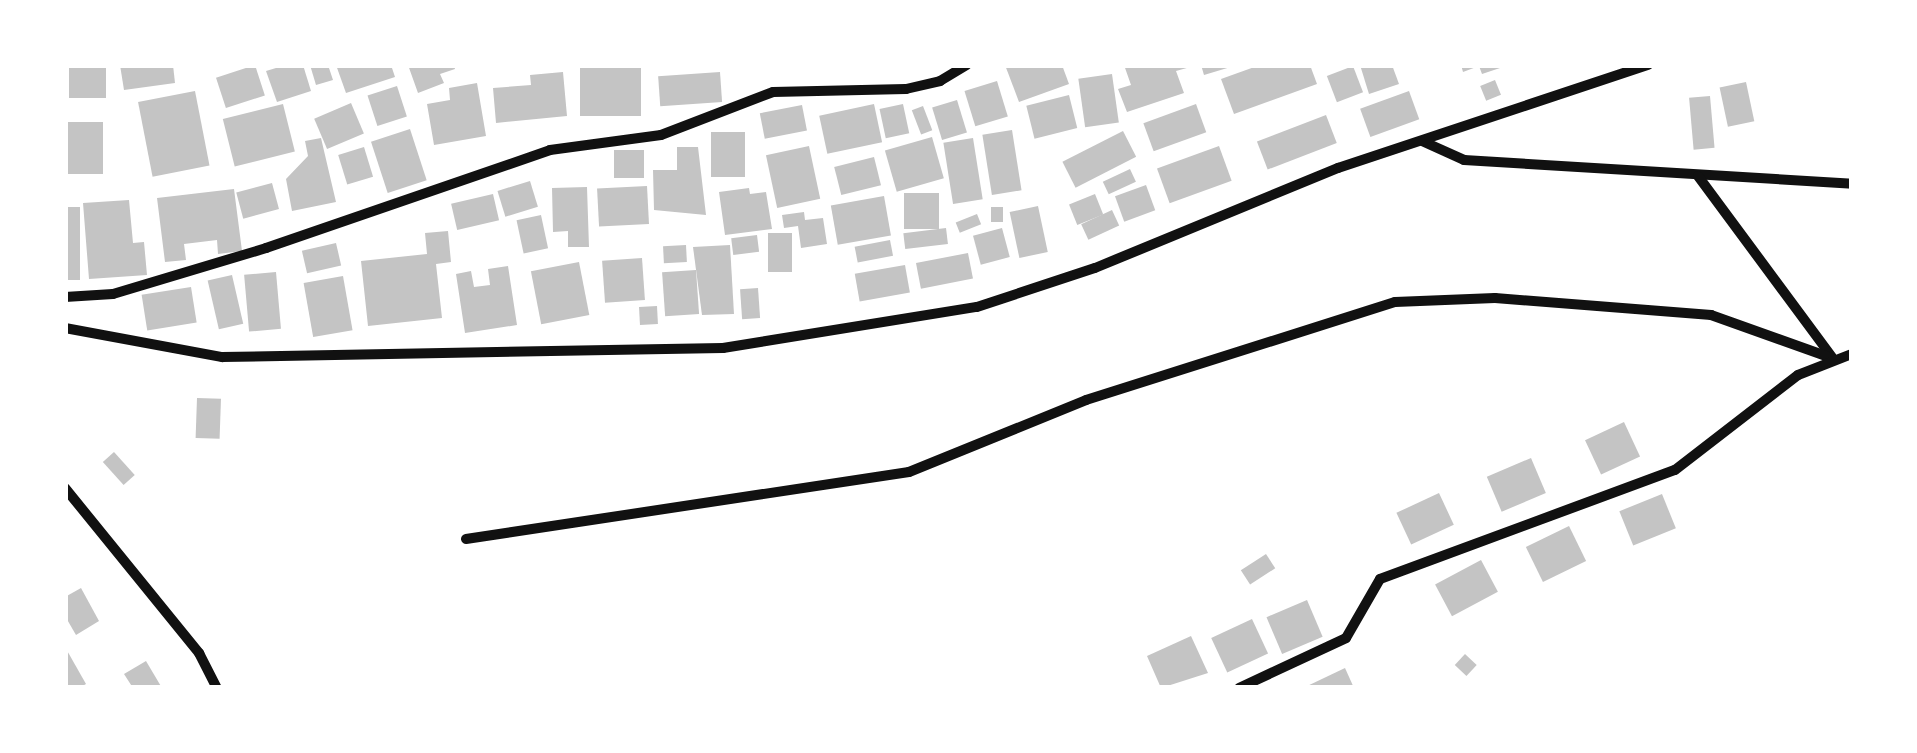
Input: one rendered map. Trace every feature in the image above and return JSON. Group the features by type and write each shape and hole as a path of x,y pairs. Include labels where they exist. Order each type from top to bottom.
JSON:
{"street":[{"path":"65,298 113,294 266,248 550,150 661,134 772,92 906,88 940,81 967,65"},
{"path":"65,328 222,357 723,348 978,307 1095,268 1421,140 1648,65"},
{"path":"1421,140 1464,160 1852,184"},
{"path":"1698,176 1832,358"},
{"path":"466,539 910,472 1086,400 1395,302 1495,298 1711,315 1832,358"},
{"path":"1239,688 1346,638 1380,579 1674,470 1798,375 1832,358 1852,354"},
{"path":"65,488 199,653 217,688"}],"building":[{"path":"69,65 106,65 106,98 69,98"},
{"path":"120,65 173,65 175,83 124,90"},
{"path":"255,65 265,95 226,108 216,78"},
{"path":"303,65 311,91 277,102 266,71"},
{"path":"310,65 328,65 333,80 316,85"},
{"path":"336,65 391,65 395,77 346,93"},
{"path":"408,65 454,65 455,69 440,74 444,83 418,93"},
{"path":"580,65 641,65 641,116 580,116"},
{"path":"1005,65 1062,65 1069,84 1019,102"},
{"path":"1124,65 1194,66 1176,71 1184,93 1127,112 1118,89 1131,85"},
{"path":"1201,65 1234,65 1234,66 1204,75"},
{"path":"1260,65 1310,65 1317,84 1234,114 1221,79"},
{"path":"1360,65 1392,65 1399,84 1369,94"},
{"path":"1461,65 1506,66 1482,74 1479,66 1463,72"},
{"path":"1353,66 1363,92 1337,102 1327,76"},
{"path":"563,72 567,116 496,123 493,88 531,85 530,75"},
{"path":"720,72 722,102 660,106 658,76"},
{"path":"1112,74 1119,123 1085,127 1078,79"},
{"path":"1495,80 1501,95 1486,101 1480,86"},
{"path":"997,81 1008,116 975,126 964,91"},
{"path":"1746,82 1754,121 1728,127 1720,88"},
{"path":"477,83 486,136 434,145 427,104 450,100 449,88"},
{"path":"397,86 407,116 377,126 368,96"},
{"path":"195,91 210,166 153,177 138,102"},
{"path":"1409,91 1419,119 1370,137 1360,109"},
{"path":"1069,95 1077,128 1035,139 1026,106"},
{"path":"1710,96 1715,148 1694,150 1689,98"},
{"path":"957,100 967,133 942,140 932,108"},
{"path":"351,103 364,133 327,149 314,119"},
{"path":"283,104 295,152 235,167 223,119"},
{"path":"874,104 882,142 827,154 819,116"},
{"path":"903,104 909,133 886,138 880,109"},
{"path":"1196,104 1206,132 1154,151 1143,123"},
{"path":"802,105 807,131 765,139 760,113"},
{"path":"923,106 932,130 921,135 912,110"},
{"path":"1326,115 1337,143 1268,170 1257,142"},
{"path":"65,122 103,122 103,174 65,174"},
{"path":"410,129 427,180 388,193 371,142"},
{"path":"1012,130 1022,190 992,195 982,135"},
{"path":"1123,131 1136,157 1076,188 1062,162"},
{"path":"711,132 745,132 745,177 711,177"},
{"path":"932,137 944,178 897,192 885,151"},
{"path":"321,138 336,202 292,211 286,179 308,156 305,141"},
{"path":"973,138 983,199 953,204 943,143"},
{"path":"809,146 820,199 777,208 766,155"},
{"path":"1219,146 1232,181 1170,203 1157,169"},
{"path":"364,147 373,177 347,185 338,155"},
{"path":"677,147 698,147 706,215 654,210 653,170 677,170"},
{"path":"614,150 644,150 644,178 614,178"},
{"path":"874,157 881,185 841,195 834,167"},
{"path":"1130,169 1136,182 1109,194 1103,182"},
{"path":"530,181 538,207 505,217 497,191"},
{"path":"272,183 279,209 243,219 236,193"},
{"path":"1146,185 1155,210 1124,222 1115,196"},
{"path":"647,186 649,224 599,227 597,189"},
{"path":"587,187 589,247 568,247 568,231 553,232 552,188"},
{"path":"749,188 750,194 766,192 772,229 725,235 719,192"},
{"path":"234,189 242,251 218,254 217,240 184,244 186,260 165,262 157,198"},
{"path":"904,193 939,193 939,229 904,229"},
{"path":"493,194 499,220 457,230 451,204"},
{"path":"1095,194 1103,214 1077,225 1069,204"},
{"path":"884,196 891,235 838,245 831,205"},
{"path":"129,200 133,243 144,242 147,275 89,279 83,203"},
{"path":"1038,206 1048,252 1019,258 1010,212"},
{"path":"65,207 80,207 80,280 65,280"},
{"path":"991,207 1003,207 1003,222 991,222"},
{"path":"1112,210 1119,225 1088,240 1081,224"},
{"path":"804,212 805,220 823,218 827,244 801,248 798,226 784,228 782,215"},
{"path":"977,214 981,224 960,233 956,223"},
{"path":"541,215 548,248 524,253 517,220"},
{"path":"946,228 948,244 905,249 903,233"},
{"path":"1002,228 1010,257 981,265 973,236"},
{"path":"448,231 451,262 436,264 442,318 368,326 361,261 427,254 425,233"},
{"path":"768,233 792,233 792,272 768,272"},
{"path":"757,235 759,252 733,255 731,238"},
{"path":"890,240 893,256 858,263 855,247"},
{"path":"336,243 341,265 307,273 302,251"},
{"path":"686,245 687,262 664,263 663,246"},
{"path":"730,245 734,314 702,315 693,247"},
{"path":"968,253 973,279 921,289 916,263"},
{"path":"642,258 645,300 605,303 602,261"},
{"path":"579,262 589,315 541,324 531,271"},
{"path":"905,265 910,293 860,301 855,274"},
{"path":"508,266 517,325 465,333 456,274 471,271 474,287 490,285 488,269"},
{"path":"696,270 699,314 665,316 662,272"},
{"path":"276,272 281,329 249,332 244,275"},
{"path":"232,275 243,324 219,329 208,281"},
{"path":"343,276 353,330 313,337 304,283"},
{"path":"191,287 197,323 147,330 142,295"},
{"path":"758,288 760,318 742,319 740,289"},
{"path":"657,306 658,324 640,325 639,307"},
{"path":"197,398 221,399 220,439 196,438"},
{"path":"1624,422 1640,456 1601,475 1585,440"},
{"path":"114,452 135,475 124,485 103,462"},
{"path":"1531,458 1546,493 1502,512 1487,477"},
{"path":"1439,493 1454,525 1411,545 1396,513"},
{"path":"1662,494 1676,528 1633,546 1619,511"},
{"path":"1569,526 1586,561 1543,582 1526,547"},
{"path":"1266,554 1275,568 1250,585 1241,570"},
{"path":"1481,560 1498,592 1452,616 1435,584"},
{"path":"81,588 99,621 76,635 65,616 65,597"},
{"path":"1307,600 1323,637 1282,654 1266,617"},
{"path":"1252,619 1268,653 1227,672 1211,638"},
{"path":"1191,636 1208,673 1161,688 1147,656"},
{"path":"65,647 86,684 79,688 65,688"},
{"path":"1465,654 1477,665 1466,676 1455,665"},
{"path":"146,661 162,688 133,688 124,674"},
{"path":"1345,668 1354,688 1303,688"}]}
